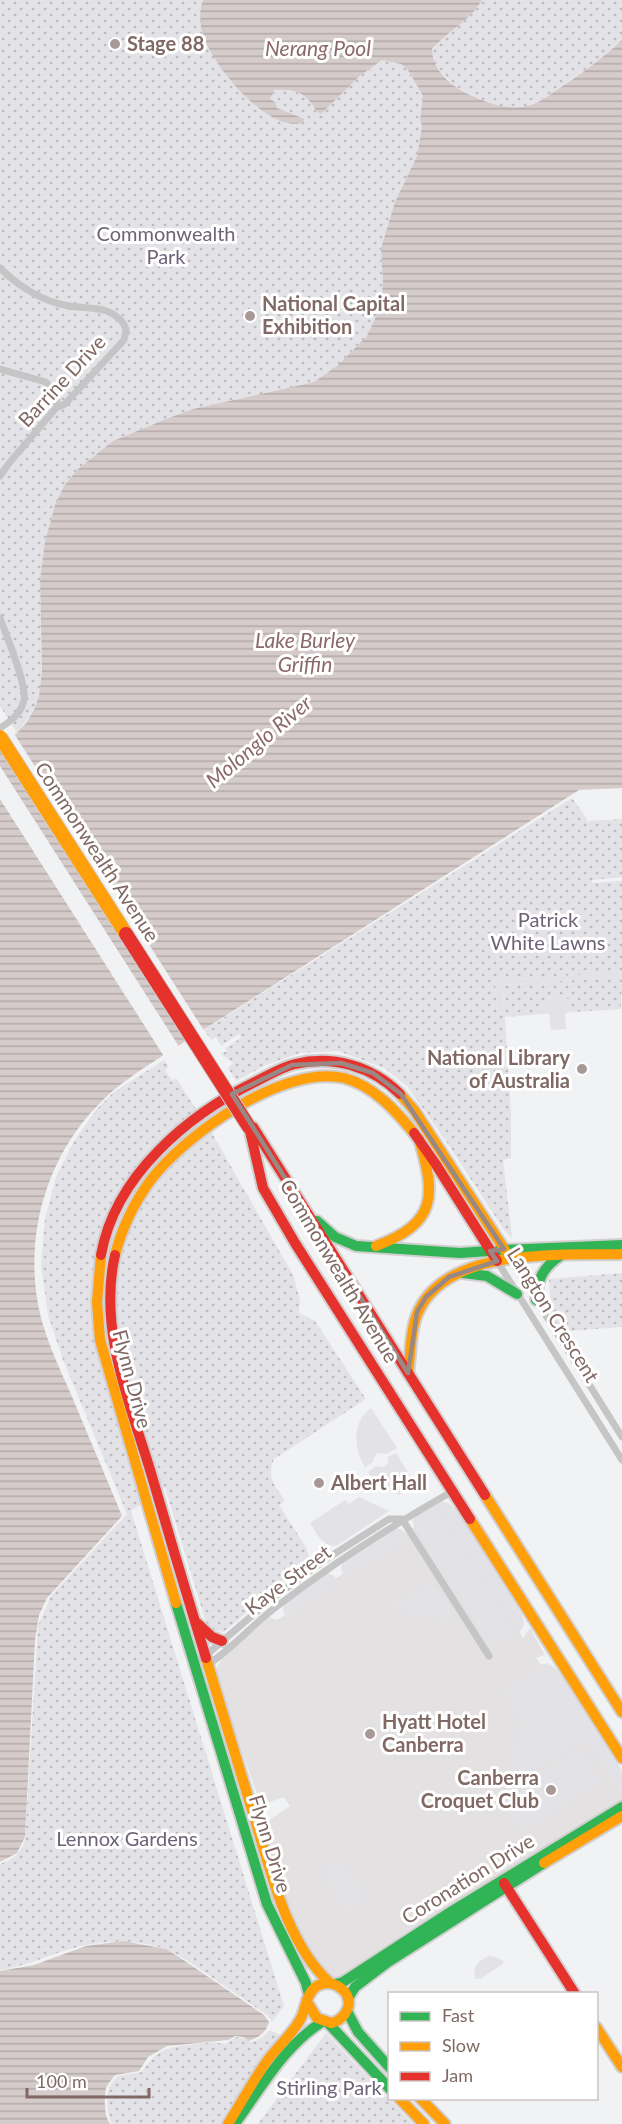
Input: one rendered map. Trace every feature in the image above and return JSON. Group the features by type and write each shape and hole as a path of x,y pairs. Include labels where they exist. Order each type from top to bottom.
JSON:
{"main road":[{"name":"Commonwealth Avenue","path":"0,729 204,1048 251,1127 263,1188 295,1243 622,1758"},
{"name":"Commonwealth Avenue","path":"0,737 306,1212 622,1712"},
{"name":"Flynn Drive","path":"308,1998 306,1983 267,1904 214,1706 99,1335 101,1253 113,1218 132,1184 147,1165 192,1120 244,1087 292,1065 309,1062 357,1066 373,1073 401,1094 414,1110 500,1255"},
{"name":"Flynn Drive","path":"201,1663 194,1620 118,1362 110,1317 110,1279 115,1252 129,1218 150,1180 198,1134 228,1113 274,1088 308,1077 342,1078 374,1091 387,1101 419,1139 500,1255"},
{"path":"368,1247 398,1239 408,1232 423,1215 429,1200 430,1180 419,1139"},
{"path":"306,1212 339,1239 356,1246 500,1255 622,1254"},
{"path":"408,1373 419,1309 435,1287 459,1272 500,1255 622,1245"},
{"path":"536,1300 541,1271 561,1256"},
{"path":"459,1272 489,1276 517,1294"},
{"path":"194,1620 212,1637 222,1641"},
{"name":"Flynn Drive","path":"214,1706 284,1908 311,1964 333,1983"},
{"name":"Coronation Drive","path":"348,2005 355,1987 366,1977 622,1805"},
{"name":"Coronation Drive","path":"333,1983 343,1982 505,1883 622,1816"},
{"path":"505,1883 574,1992"},
{"path":"228,2124 266,2062 297,2023 308,1998 318,1985 333,1983 342,1988 358,2032 388,2066"},
{"path":"308,1998 312,2014 325,2023 388,2087"},
{"path":"235,2124 289,2052 307,2032 340,2019 348,2005"},
{"path":"598,2029 622,2067"},
{"path":"401,2100 424,2124"},
{"path":"422,2100 445,2124"}],"street":[{"name":"Barrine Drive","path":"0,268 24,288 66,306 106,311 125,325 126,336 65,404 56,408 0,476"},
{"path":"0,369 46,382 57,395 56,408"},
{"path":"0,618 22,684 24,700 16,716 0,729"},
{"name":"Langton Crescent","path":"500,1255 517,1294 622,1460"},
{"name":"Langton Crescent","path":"500,1255 536,1300 622,1439"},
{"path":"581,1395 591,1389"},
{"path":"609,1440 622,1439"},
{"name":"Kaye Street","path":"201,1663 333,1566 402,1520 453,1491"},
{"name":"Kaye Street","path":"201,1663 222,1641 270,1600 328,1558 389,1519 402,1520"},
{"path":"402,1520 489,1656"}],"highlighted area":[{"path":"341,1063 373,1073 401,1094 504,1249 490,1251 497,1261 449,1277 426,1297 417,1312 408,1373 232,1094 292,1065"}],"shaded area":[{"path":"442,1502 449,1503 457,1511 522,1615 524,1624 520,1632 523,1638 530,1628 545,1655 536,1658 540,1664 551,1665 558,1672 622,1771 622,1801 380,1950 345,1975 331,1978 316,1961 295,1921 265,1835 268,1821 290,1806 284,1797 270,1802 263,1800 257,1794 229,1715 217,1676 217,1668 223,1656 269,1617 277,1620 285,1615 284,1604 332,1575 336,1578 343,1574 341,1566 391,1531 400,1529 406,1533 414,1527 413,1521 416,1515"}],"green space":[{"name":"Commonwealth Park","path":"0,0 203,0 200,9 215,59 229,79 269,116 292,125 286,112 277,108 270,99 274,90 289,90 304,95 321,114 361,75 382,60 401,64 408,70 423,96 420,120 422,126 417,156 395,202 381,248 383,285 379,310 367,336 337,366 314,382 193,409 113,441 78,469 40,580 42,670 39,696 34,710 17,733 0,706"},
{"path":"482,0 622,0 622,40 598,61 541,100 526,106 507,107 490,104 454,86 432,59 432,50 471,14"},
{"name":"Patrick White Lawns","path":"572,798 587,819 589,834 588,821 622,819 622,877 592,880 592,883 622,881 622,972 495,980 497,1011 504,1011 503,985 622,977 621,1009 573,1012 568,999 556,995 545,1000 541,1014 505,1017 511,1114 511,1158 503,1160 512,1238 504,1230 407,1086 384,1068 338,1051 300,1053 266,1065 236,1081 228,1068 233,1063 221,1054 227,1051 225,1048 241,1038 239,1034 221,1046 216,1037 211,1040 204,1030"},
{"path":"622,972 622,977 503,985 504,1011 497,1011 495,980"},
{"path":"554,995 565,997 571,1004 573,1012 565,1013 566,1029 551,1030 549,1014 541,1014 545,1000"},
{"name":"Lennox Gardens","path":"164,1060 169,1067 165,1070 172,1081 176,1078 213,1135 293,1275 300,1300 299,1313 315,1321 366,1399 274,1459 271,1476 285,1501 279,1505 307,1549 309,1559 224,1632 208,1629 165,1488 131,1511 284,2006 272,2022 267,2015 182,1957 142,1943 113,1942 84,1945 0,1970 0,1864 16,1855 25,1840 38,1626 51,1596 127,1514 63,1360 48,1315 41,1265 45,1219 56,1177 74,1141 96,1110 114,1092"},
{"path":"622,1273 622,1327 553,1332 549,1279"},
{"path":"371,1408 397,1448 387,1454 377,1453 373,1462 365,1467 358,1453 356,1436 360,1421"},
{"path":"396,1453 416,1485 399,1495 381,1486 368,1472 376,1466 384,1467 388,1463 388,1457"},
{"name":"Albert Hall","path":"359,1497 389,1511 336,1546 323,1542 310,1523 345,1500 349,1504"},
{"path":"437,1502 448,1503 457,1511 522,1615 524,1624 520,1632"},
{"path":"432,1505 514,1632 492,1646 414,1526 413,1519"},
{"path":"398,1528 406,1539 345,1577 341,1570 343,1562"},
{"path":"328,1573 338,1582 286,1616 283,1610 286,1603"},
{"path":"425,1586 437,1589 454,1616 450,1621 391,1608"},
{"path":"547,1663 556,1669 565,1681 622,1771 622,1790 619,1790 540,1666"},
{"path":"537,1668 582,1739 548,1761 505,1692 534,1673 533,1671"},
{"path":"521,1722 547,1762 508,1787"},
{"name":"Canberra Croquet Club","path":"580,1749 600,1782 521,1831 501,1798"},
{"path":"341,1860 364,1897 346,1909 322,1871"},
{"path":"489,1956 503,1961 503,1964 480,1979 476,1979 474,1971 476,1965"},
{"path":"270,2030 283,2036 227,2124 112,2124 108,2111 108,2092 118,2076 142,2072 153,2058 164,2050 207,2043 225,2044 235,2037 247,2038 251,2042 262,2038"},
{"name":"Stirling Park","path":"326,2033 413,2124 258,2124"}],"water":[{"name":"Lake Burley Griffin","path":"203,0 482,0 465,20 432,49 434,61 444,77 459,89 494,104 514,107 533,104 541,100 587,69 622,40 622,788 579,790 156,1060 106,1097 80,1125 65,1149 52,1175 37,1229 34,1258 35,1286 40,1314 50,1346 122,1516 47,1598 39,1615 35,1640 25,1837 17,1853 0,1862 0,745 17,733 26,723 39,696 42,670 40,580 45,542 55,505 64,486 78,469 113,441 193,409 314,382 337,366 367,336 379,310 383,285 381,248 395,202 417,156 422,126 420,120 423,96 408,70 401,64 382,60 361,75 321,114 304,95 289,90 274,90 270,99 275,102 277,108 304,119 304,122 290,123 274,118 258,108 243,94 216,61 202,32 200,16"},
{"path":"123,1941 166,1949 179,1957 264,2015 269,2022 266,2029 259,2036 248,2041 244,2037 235,2036 228,2040 167,2046 148,2057 139,2071 115,2075 105,2092 106,2112 110,2124 0,2124 0,1971 34,1965 86,1946"}],"pier":[{"path":"13,732 205,1032 190,1042 0,741"},
{"path":"0,766 180,1048 165,1058 0,799"}],"traffic: fast":[{"path":"317,1221 335,1237 356,1246 460,1253 490,1251"},
{"path":"499,1250 622,1245"},
{"path":"536,1300 542,1275 560,1256"},
{"path":"463,1273 487,1276 517,1294"},
{"path":"176,1603 267,1904 306,1983 309,1995"},
{"path":"335,1984 343,1982 452,1911 622,1807"},
{"path":"348,1998 355,1987 388,1962 544,1863"},
{"path":"347,2011 358,2032 388,2066"},
{"path":"236,2122 285,2055 308,2032 322,2022"},
{"path":"328,2023 388,2087"}],"traffic: slow":[{"path":"0,737 126,934"},
{"path":"115,1255 134,1207 150,1181 166,1163 211,1125 237,1107 265,1092 293,1082 320,1077 344,1078 374,1093 414,1133"},
{"path":"400,1094 414,1110 510,1258"},
{"path":"376,1246 411,1228 421,1217 427,1205 428,1177 419,1139"},
{"path":"408,1373 412,1333 419,1310 434,1289 456,1275 481,1265 510,1259 622,1254"},
{"path":"101,1255 97,1302 100,1340 176,1603"},
{"path":"485,1495 622,1712"},
{"path":"470,1519 622,1758"},
{"path":"206,1658 281,1903 301,1947 330,1983"},
{"path":"544,1863 622,1816"},
{"path":"228,2124 267,2061 298,2024 308,1997 313,1989 323,1984 336,1985 346,1994 349,2004 345,2014 331,2023 317,2018 307,2002"},
{"path":"598,2030 622,2067"},
{"path":"401,2100 424,2124"},
{"path":"422,2100 445,2124"}],"traffic: jam":[{"path":"126,934 249,1127"},
{"path":"101,1255 109,1226 122,1199 139,1173 181,1129 231,1095 285,1067 324,1061 338,1062 364,1070 377,1076 400,1094"},
{"path":"249,1127 263,1188 295,1243 470,1519"},
{"path":"253,1127 485,1495"},
{"path":"414,1133 497,1261"},
{"path":"115,1255 110,1310 119,1366 206,1658"},
{"path":"197,1623 212,1637 222,1641"},
{"path":"504,1883 574,1992"}],"place":[{"name":"Stage 88","path":"115,44"},
{"name":"National Capital Exhibition","path":"250,316"},
{"name":"National Library of Australia","path":"582,1069"},
{"name":"Albert Hall","path":"319,1483"},
{"name":"Hyatt Hotel Canberra","path":"370,1734"},
{"name":"Canberra Croquet Club","path":"551,1790"}],"water label":[{"name":"Nerang Pool","path":"318,49"},
{"name":"Molonglo River","path":"259,742"}]}
